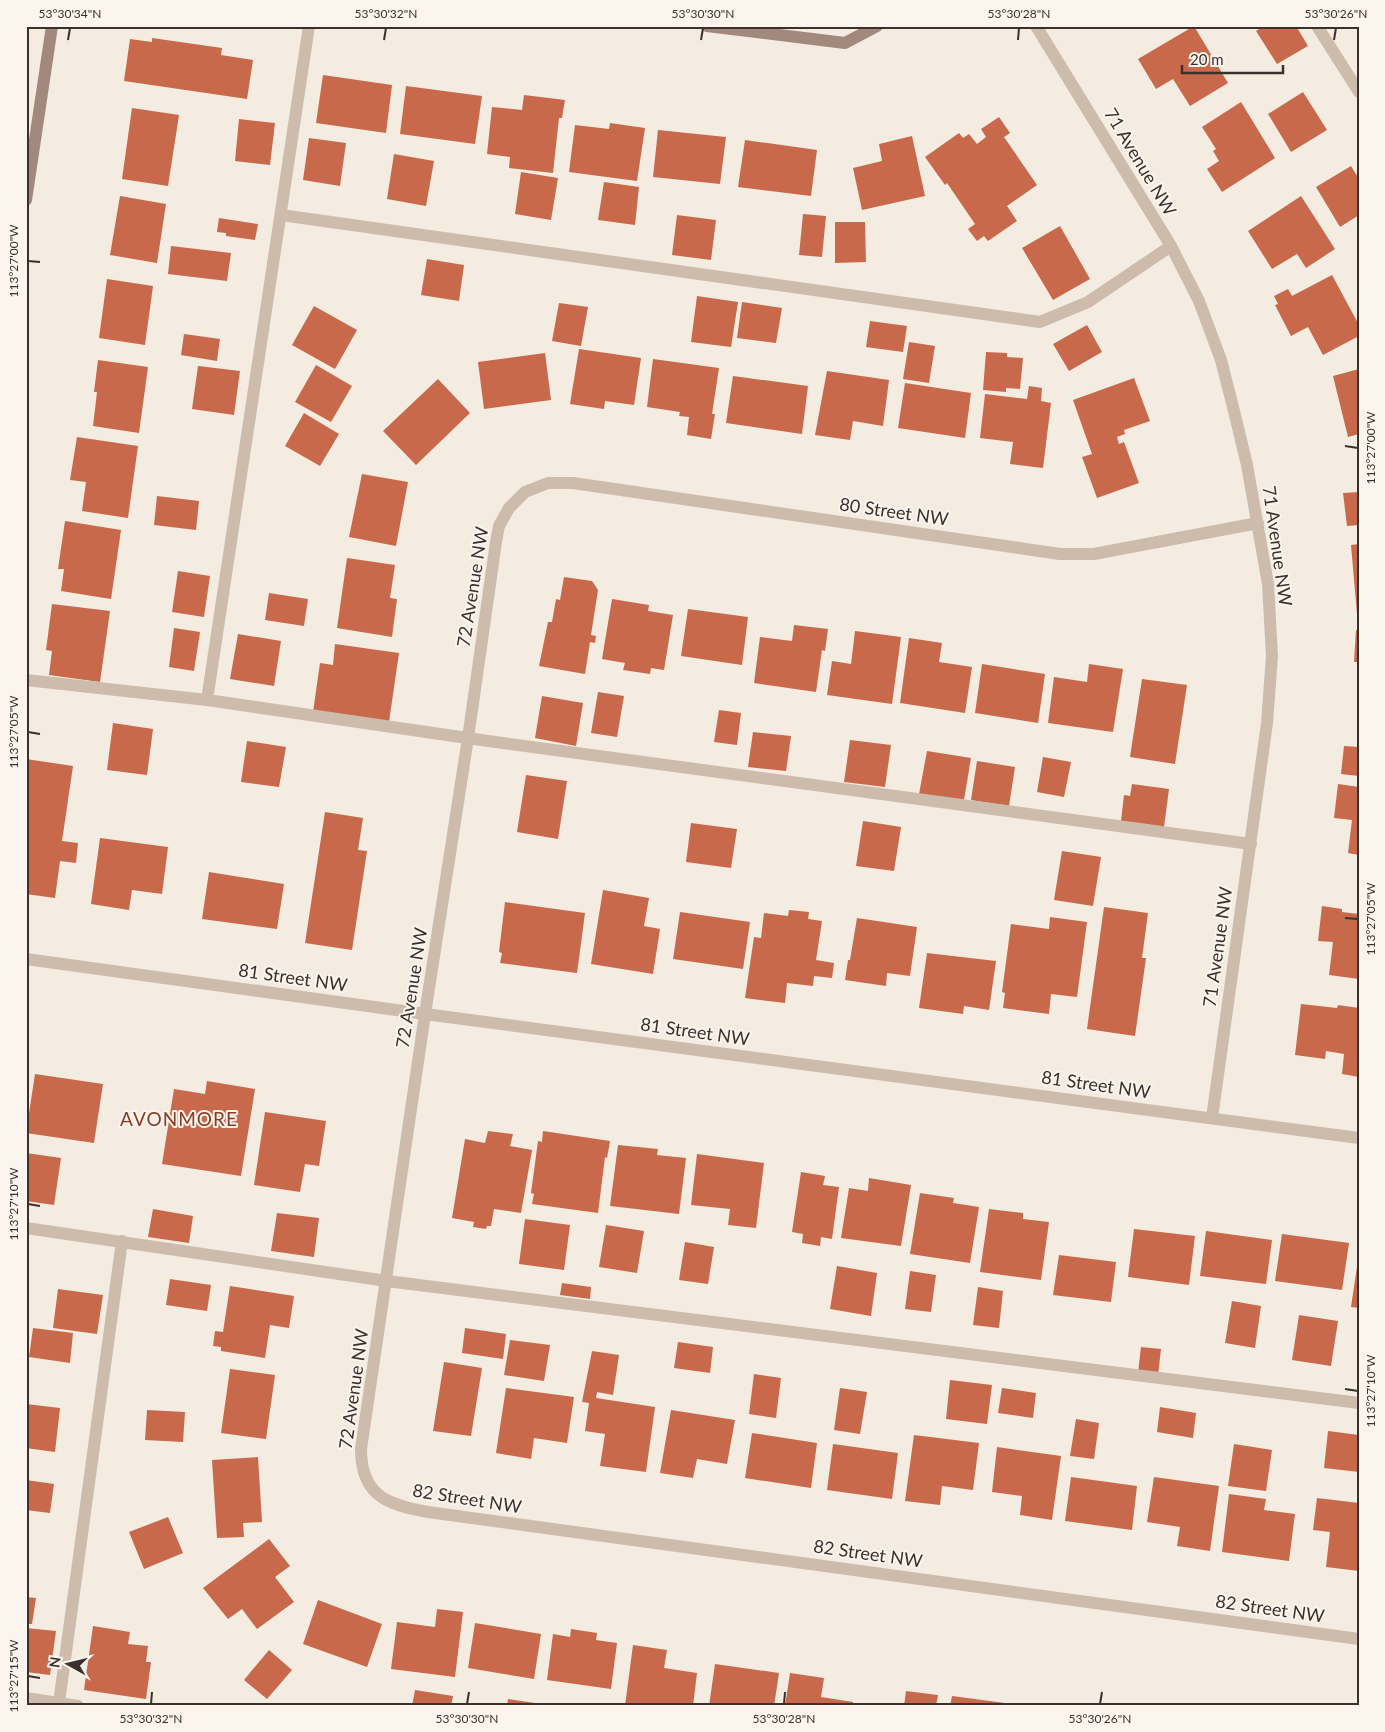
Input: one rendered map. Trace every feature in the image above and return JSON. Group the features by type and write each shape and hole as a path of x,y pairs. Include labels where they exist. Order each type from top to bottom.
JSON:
{"street":[{"path":"26,200 52,26"},
{"path":"207,700 309,26"},
{"path":"706,26 845,43 877,26"},
{"name":"71 Avenue NW","path":"1036,26 1171,246 1199,301 1221,360 1247,465 1268,584 1272,656 1267,723 1212,1118"},
{"path":"1317,26 1359,92"},
{"path":"281,215 1040,322 1088,302 1171,246"},
{"name":"80 Street NW","path":"525,492 548,483 573,483 1060,554 1094,554 1258,523"},
{"name":"72 Avenue NW","path":"377,1493 366,1479 361,1466 361,1449 425,1014 499,526 510,508 525,492"},
{"path":"26,680 207,700 468,738 1251,844"},
{"name":"81 Street NW","path":"26,959 1359,1138"},
{"path":"26,1228 122,1240 387,1281 1359,1403"},
{"path":"59,1703 122,1240"},
{"name":"82 Street NW","path":"377,1493 390,1503 428,1512 1359,1639"},
{"path":"26,1698 78,1706"}],"building":[{"path":"1194,26 1228,83 1190,106 1173,79 1156,89 1138,59"},
{"path":"1264,26 1296,26 1308,46 1277,64 1256,31"},
{"path":"152,38 222,48 221,55 253,60 247,99 124,81 130,39 152,42"},
{"path":"323,75 392,85 386,133 316,123"},
{"path":"406,86 482,96 475,144 400,134"},
{"path":"1303,92 1327,130 1291,152 1268,114"},
{"path":"524,95 565,100 562,118 559,118 553,173 509,168 510,157 487,154 492,107 522,110"},
{"path":"1241,102 1275,158 1222,192 1207,169 1219,161 1213,151 1216,149 1202,127"},
{"path":"132,108 179,115 168,186 122,179"},
{"path":"999,117 1010,133 1004,137 1037,185 1007,206 1017,221 988,241 984,236 977,241 968,229 975,224 947,183 945,185 925,157 959,133 963,138 969,134 977,144 986,137 981,129"},
{"path":"239,119 275,123 270,165 235,161"},
{"path":"610,123 645,128 637,181 569,172 575,125 609,129"},
{"path":"658,130 726,137 720,184 653,177"},
{"path":"912,136 925,196 862,210 853,168 882,161 879,144"},
{"path":"309,138 346,143 340,186 303,180"},
{"path":"745,140 817,150 811,196 738,187"},
{"path":"394,154 434,161 426,206 387,199"},
{"path":"1351,166 1359,179 1359,215 1340,227 1316,187"},
{"path":"521,172 558,178 551,220 515,214"},
{"path":"604,182 639,187 635,225 598,220"},
{"path":"120,196 166,204 157,263 110,255"},
{"path":"1301,196 1335,249 1306,268 1297,254 1272,269 1248,231"},
{"path":"803,214 826,216 822,257 799,255"},
{"path":"677,215 716,220 711,260 672,255"},
{"path":"219,218 258,224 255,240 226,236 226,233 217,232"},
{"path":"835,222 865,222 866,262 835,263"},
{"path":"1060,226 1090,279 1053,300 1022,248"},
{"path":"171,246 231,253 227,281 168,274"},
{"path":"427,259 464,265 459,301 421,295"},
{"path":"1332,275 1359,325 1359,336 1323,355 1308,327 1291,336 1275,305 1278,304 1274,296 1288,289 1292,296"},
{"path":"107,279 153,286 145,345 99,338"},
{"path":"697,296 738,302 731,347 691,342"},
{"path":"742,302 782,308 776,343 737,338"},
{"path":"559,303 588,307 581,346 552,341"},
{"path":"314,306 357,330 335,369 292,345"},
{"path":"870,321 907,326 903,352 866,347"},
{"path":"1087,325 1102,352 1069,371 1053,344"},
{"path":"184,334 220,339 217,361 181,355"},
{"path":"909,342 935,346 929,383 903,379"},
{"path":"579,349 641,358 634,405 605,401 604,409 570,404"},
{"path":"986,352 1007,353 1007,357 1023,358 1020,389 1006,388 1006,392 983,390"},
{"path":"545,353 551,400 484,409 478,362"},
{"path":"653,359 719,368 712,414 715,414 711,439 687,435 689,417 679,416 680,412 647,407"},
{"path":"98,360 148,367 139,433 93,426 97,392 94,392"},
{"path":"316,365 352,386 331,422 295,402"},
{"path":"198,366 240,371 234,415 192,409"},
{"path":"1359,369 1359,434 1348,437 1333,376"},
{"path":"827,371 889,380 883,426 853,421 850,440 815,435"},
{"path":"733,376 808,386 802,434 726,423"},
{"path":"1134,378 1150,421 1124,430 1125,434 1117,437 1119,444 1124,442 1139,483 1097,498 1082,457 1092,454 1073,400"},
{"path":"438,379 470,413 416,465 383,431"},
{"path":"905,383 971,393 965,438 898,428"},
{"path":"1029,386 1042,388 1041,401 1051,403 1043,468 1010,464 1013,442 980,438 985,394 1027,399"},
{"path":"304,413 339,434 320,466 285,446"},
{"path":"77,437 138,446 128,518 82,511 86,482 70,480"},
{"path":"362,474 408,482 396,546 349,537"},
{"path":"1359,492 1359,525 1347,526 1343,493"},
{"path":"157,496 199,501 196,530 154,525"},
{"path":"65,521 121,530 111,599 61,591 64,569 58,569"},
{"path":"1359,544 1359,613 1357,614 1351,545"},
{"path":"347,558 395,565 390,598 397,599 392,637 337,628"},
{"path":"178,571 210,576 204,617 172,612"},
{"path":"564,577 592,581 598,590 591,635 596,636 595,643 590,642 585,674 539,666 548,622 552,622 556,599 560,600"},
{"path":"269,593 308,599 304,626 265,620"},
{"path":"612,599 649,605 648,611 673,615 664,670 651,668 650,674 623,670 625,663 602,659"},
{"path":"52,604 110,611 100,682 49,675 52,651 46,650"},
{"path":"688,609 748,617 742,665 681,656"},
{"path":"794,625 828,629 825,651 822,650 816,692 754,683 760,637 792,641"},
{"path":"174,628 200,632 194,671 169,667"},
{"path":"1356,630 1359,630 1359,662 1354,662"},
{"path":"855,631 901,637 892,704 827,695 832,661 851,664"},
{"path":"238,634 281,641 274,686 230,679"},
{"path":"909,638 942,643 939,662 972,667 965,713 900,703"},
{"path":"335,644 399,653 389,722 313,712 320,663 333,665"},
{"path":"982,664 1045,674 1038,723 975,713"},
{"path":"1089,664 1123,669 1113,732 1048,723 1054,677 1087,682"},
{"path":"1142,679 1187,685 1175,764 1130,757"},
{"path":"598,692 624,696 617,737 591,733"},
{"path":"542,696 583,703 576,746 535,738"},
{"path":"719,710 741,713 737,745 714,742"},
{"path":"113,723 153,729 147,775 107,770"},
{"path":"753,732 791,736 786,771 748,767"},
{"path":"850,740 891,745 885,787 844,782"},
{"path":"247,741 286,747 279,787 241,782"},
{"path":"1344,746 1359,747 1359,776 1341,774"},
{"path":"927,751 971,758 964,800 919,794"},
{"path":"1043,757 1071,762 1064,797 1037,792"},
{"path":"26,759 73,766 62,841 78,843 76,863 60,861 55,898 26,894"},
{"path":"977,761 1015,767 1009,806 971,800"},
{"path":"526,775 567,781 558,839 517,832"},
{"path":"1132,784 1169,789 1164,827 1121,821 1124,795 1130,796"},
{"path":"1338,784 1359,787 1359,855 1348,853 1352,820 1334,818"},
{"path":"325,812 363,818 358,850 367,851 352,950 305,943"},
{"path":"863,821 901,827 894,871 856,866"},
{"path":"691,823 737,829 731,868 686,862"},
{"path":"100,838 168,847 162,894 132,890 129,910 91,904"},
{"path":"1062,851 1101,857 1093,906 1054,900"},
{"path":"209,872 284,884 277,929 202,919"},
{"path":"603,890 649,898 644,926 660,929 653,974 591,964"},
{"path":"505,902 585,913 577,973 500,963 502,953 499,952"},
{"path":"1322,906 1342,909 1342,912 1359,914 1359,979 1329,975 1333,942 1318,941"},
{"path":"1104,907 1148,913 1142,958 1146,958 1135,1036 1087,1029"},
{"path":"789,910 809,912 808,919 822,921 816,960 834,963 832,978 814,976 813,986 787,983 785,1003 745,998 754,937 761,938 764,913 788,916"},
{"path":"680,912 750,922 743,969 673,959"},
{"path":"1050,917 1087,922 1077,997 1051,994 1049,1014 1003,1008 1005,993 1002,992 1011,924 1049,929"},
{"path":"857,918 917,927 910,976 887,973 886,986 845,980"},
{"path":"927,953 996,961 989,1010 964,1006 963,1014 919,1008"},
{"path":"1301,1004 1337,1008 1338,1005 1359,1008 1359,1077 1342,1074 1344,1054 1326,1051 1325,1059 1295,1055"},
{"path":"35,1074 103,1084 94,1143 26,1133"},
{"path":"207,1081 255,1089 241,1176 162,1164 174,1089 205,1094"},
{"path":"265,1112 326,1121 319,1166 305,1164 300,1192 254,1185"},
{"path":"488,1131 513,1134 510,1146 532,1150 521,1213 494,1209 491,1226 487,1226 486,1229 473,1227 474,1222 452,1218 465,1139 485,1143"},
{"path":"543,1131 610,1141 607,1158 605,1157 598,1213 532,1204 534,1194 531,1193 538,1141 542,1142"},
{"path":"618,1145 658,1149 657,1155 686,1158 679,1214 610,1206"},
{"path":"26,1153 61,1158 54,1205 26,1201"},
{"path":"697,1154 764,1163 756,1228 728,1225 730,1209 691,1205"},
{"path":"801,1172 825,1176 823,1185 839,1187 832,1239 821,1237 820,1246 802,1243 803,1234 792,1232"},
{"path":"869,1178 911,1185 901,1246 841,1238 849,1188 868,1191"},
{"path":"920,1193 954,1198 953,1203 979,1207 970,1263 910,1254"},
{"path":"153,1209 193,1216 189,1243 148,1237"},
{"path":"989,1209 1023,1213 1023,1219 1049,1222 1041,1280 980,1272"},
{"path":"277,1213 319,1218 314,1257 271,1251"},
{"path":"525,1219 570,1225 564,1270 519,1264"},
{"path":"606,1225 644,1231 637,1273 599,1267"},
{"path":"1134,1229 1195,1236 1189,1285 1128,1277"},
{"path":"1206,1231 1272,1240 1266,1284 1200,1276"},
{"path":"1282,1234 1349,1243 1342,1290 1275,1281"},
{"path":"685,1242 714,1247 708,1284 679,1280"},
{"path":"1059,1255 1116,1262 1111,1302 1053,1295"},
{"path":"1359,1260 1359,1308 1351,1307"},
{"path":"837,1266 877,1273 871,1316 830,1309"},
{"path":"910,1271 936,1275 931,1312 905,1309"},
{"path":"170,1279 211,1285 207,1311 166,1305"},
{"path":"562,1283 591,1287 590,1299 560,1295"},
{"path":"230,1286 294,1296 289,1328 270,1325 265,1358 221,1351 221,1347 213,1346 215,1331 223,1332"},
{"path":"978,1287 1003,1291 999,1328 973,1325"},
{"path":"58,1289 103,1295 97,1334 53,1328"},
{"path":"1232,1301 1261,1306 1255,1348 1225,1343"},
{"path":"1299,1315 1338,1321 1331,1366 1292,1360"},
{"path":"33,1328 73,1333 70,1363 29,1357"},
{"path":"465,1328 506,1334 503,1359 462,1353"},
{"path":"510,1340 550,1345 544,1381 504,1375"},
{"path":"678,1342 713,1347 710,1373 674,1368"},
{"path":"1141,1347 1161,1349 1158,1375 1138,1373"},
{"path":"592,1351 619,1355 613,1395 597,1392 596,1398 655,1407 646,1472 600,1466 605,1434 585,1431 589,1403 582,1402"},
{"path":"444,1362 482,1368 471,1436 433,1431"},
{"path":"230,1369 275,1375 266,1439 221,1433"},
{"path":"754,1374 781,1378 776,1418 749,1414"},
{"path":"950,1380 992,1385 987,1424 946,1419"},
{"path":"506,1388 574,1397 567,1443 534,1438 531,1459 496,1453"},
{"path":"840,1388 867,1392 860,1434 834,1430"},
{"path":"1002,1388 1036,1393 1033,1418 998,1413"},
{"path":"26,1404 60,1408 55,1452 26,1448"},
{"path":"1160,1407 1196,1413 1193,1438 1157,1432"},
{"path":"147,1410 185,1412 183,1442 145,1440"},
{"path":"671,1410 735,1420 727,1464 697,1459 693,1478 660,1473"},
{"path":"1076,1419 1099,1423 1094,1459 1070,1456"},
{"path":"1328,1431 1359,1435 1359,1472 1324,1468"},
{"path":"752,1433 817,1443 811,1488 745,1478"},
{"path":"914,1435 979,1443 973,1490 942,1486 940,1505 905,1501"},
{"path":"833,1444 898,1453 892,1499 827,1490"},
{"path":"1234,1444 1272,1450 1266,1491 1228,1486"},
{"path":"997,1447 1061,1456 1052,1520 1020,1515 1022,1496 992,1492"},
{"path":"258,1457 262,1522 243,1523 244,1537 217,1538 212,1460"},
{"path":"1071,1477 1137,1486 1132,1530 1065,1521"},
{"path":"1154,1477 1219,1486 1210,1551 1177,1546 1180,1527 1147,1522"},
{"path":"26,1480 54,1484 50,1513 26,1510"},
{"path":"1229,1494 1266,1499 1264,1510 1295,1514 1289,1561 1222,1552"},
{"path":"1317,1498 1359,1503 1359,1571 1326,1567 1330,1532 1313,1530"},
{"path":"168,1517 183,1553 144,1569 129,1532"},
{"path":"269,1539 290,1566 275,1577 294,1602 257,1629 242,1609 228,1619 203,1588"},
{"path":"26,1597 36,1598 32,1624 26,1624"},
{"path":"318,1600 382,1624 367,1667 303,1644"},
{"path":"437,1609 463,1612 455,1677 391,1669 397,1622 435,1627"},
{"path":"475,1623 541,1634 534,1679 468,1668"},
{"path":"93,1626 130,1632 128,1644 148,1646 146,1662 151,1662 146,1699 84,1690"},
{"path":"26,1628 56,1631 50,1675 26,1672"},
{"path":"571,1629 597,1633 596,1640 617,1643 611,1689 547,1680 553,1634 570,1637"},
{"path":"633,1645 667,1650 664,1668 697,1673 693,1706 625,1706"},
{"path":"269,1650 292,1670 267,1699 244,1680"},
{"path":"715,1664 779,1673 774,1706 709,1706"},
{"path":"790,1673 824,1678 821,1697 853,1702 853,1706 785,1706"},
{"path":"415,1690 453,1696 451,1706 412,1706"},
{"path":"906,1691 938,1695 936,1706 904,1706"},
{"path":"952,1696 1019,1705 1019,1706 950,1706"},
{"path":"508,1699 535,1703 534,1706 507,1706"}],"district":[{"name":"AVONMORE","path":"179,1119"}]}
